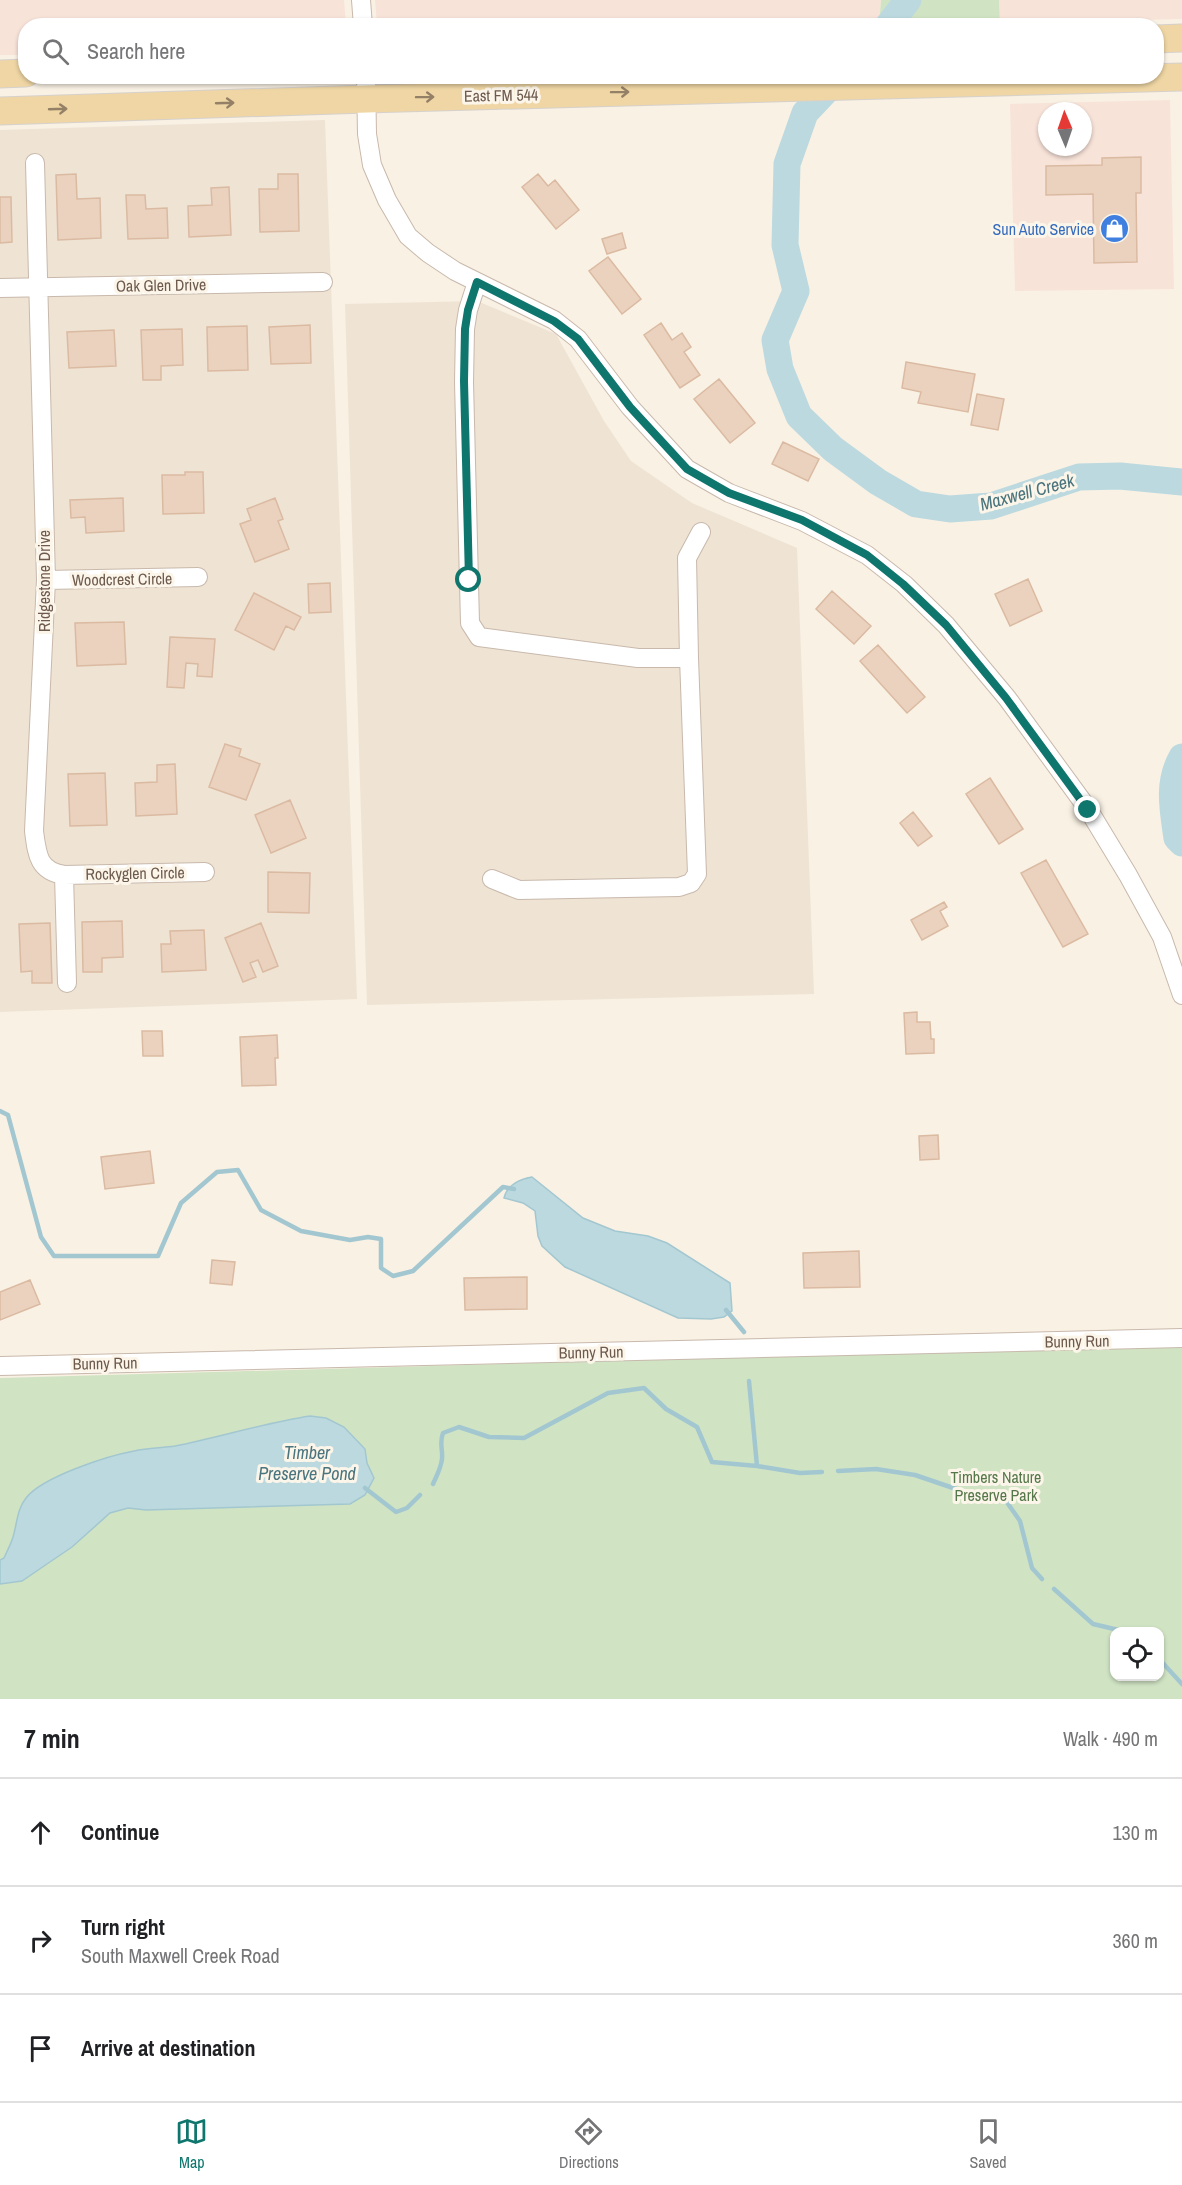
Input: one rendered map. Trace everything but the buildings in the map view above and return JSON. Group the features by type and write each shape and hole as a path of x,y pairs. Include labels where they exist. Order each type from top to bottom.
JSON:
{"main road":[{"path":"1164,39 1182,38"},
{"path":"0,74 18,73"},
{"name":"East FM 544","path":"1164,77 1182,77"},
{"name":"East FM 544","path":"0,111 366,88 768,88 915,84"}],"street":[{"path":"361,0 362,18"},
{"path":"366,88 372,165 397,221 408,236 428,253 477,282 554,321 578,339 630,407 687,469 729,493 802,520 867,555 903,584 946,625 1006,698 1088,810 1162,937 1182,995"},
{"name":"Ridgestone Drive","path":"36,163 45,580 34,831 37,855 42,863 53,873 64,875"},
{"name":"Oak Glen Drive","path":"0,288 323,282"},
{"path":"477,282 465,329 464,381 470,623 479,637 638,658 689,658"},
{"path":"492,879 519,890 679,887 691,883 697,874 687,558 701,532"},
{"name":"Woodcrest Circle","path":"45,580 198,577"},
{"name":"Rockyglen Circle","path":"64,875 205,872"},
{"path":"64,875 67,983"},
{"name":"Bunny Run","path":"0,1366 1182,1338"}],"shaded area":[{"path":"0,0 344,0 345,18 18,18 18,55 0,55"},
{"path":"375,0 881,0 880,18 376,18"},
{"path":"999,0 1182,0 1182,19 1000,18"},
{"path":"1170,100 1174,289 1015,291 1010,104 1038,103 1038,156 1092,156 1092,102 1090,102"},
{"path":"325,120 357,999 0,1012 0,130"},
{"path":"477,301 556,334 604,421 631,461 692,503 797,548 814,994 367,1005 345,304"}],"green space":[{"path":"881,0 999,0 1000,18 880,18"},
{"name":"Timbers Nature Preserve Park","path":"1182,1345 1182,1699 0,1699 0,1378"}],"water":[{"path":"532,1177 583,1218 615,1231 648,1236 667,1243 730,1283 732,1311 724,1317 711,1319 678,1318 565,1267 542,1246 538,1236 535,1211 523,1203 504,1198 515,1183"},
{"name":"Timber Preserve Pond","path":"310,1416 326,1418 344,1427 365,1449 367,1463 374,1478 365,1495 350,1504 146,1510 128,1508 110,1513 72,1547 22,1581 0,1584 0,1560 4,1558 11,1542 21,1507 34,1490 46,1482 76,1468 122,1454 175,1446"}],"waterway":[{"name":"Maxwell Creek","path":"894,18 908,0"},
{"name":"Maxwell Creek","path":"832,84 805,113 787,164 785,245 796,291 775,340 780,369 799,416 833,449 878,482 916,504 950,509 991,506 1079,477 1120,476 1182,482"},
{"name":"Maxwell Creek","path":"1182,757 1174,777 1172,797 1177,838 1182,843"},
{"path":"0,1111 8,1115 41,1237 54,1256 158,1256 181,1203 217,1172 238,1170 261,1210 301,1231 350,1240 368,1237 381,1239 381,1268 393,1276 413,1271 503,1187 514,1189"},
{"path":"726,1310 744,1332"},
{"path":"749,1381 757,1466 800,1473 822,1472"},
{"path":"433,1484 441,1462 443,1433 459,1427 489,1437 524,1438 608,1393 644,1388 666,1409 697,1427 712,1462 757,1466"},
{"path":"838,1471 876,1469 915,1475 962,1491 1006,1501 1020,1521 1032,1568 1042,1579"},
{"path":"365,1488 396,1512 407,1508 420,1495"},
{"path":"1054,1589 1093,1624 1110,1628"},
{"path":"1164,1664 1182,1684"}],"place":[{"name":"Sun Auto Service","path":"1115,229"}],"route":[{"path":"469,580 464,381 465,329 477,282 554,321 578,339 630,407 687,469 729,493 802,520 867,555 903,584 946,625 1006,698 1088,810"}]}
